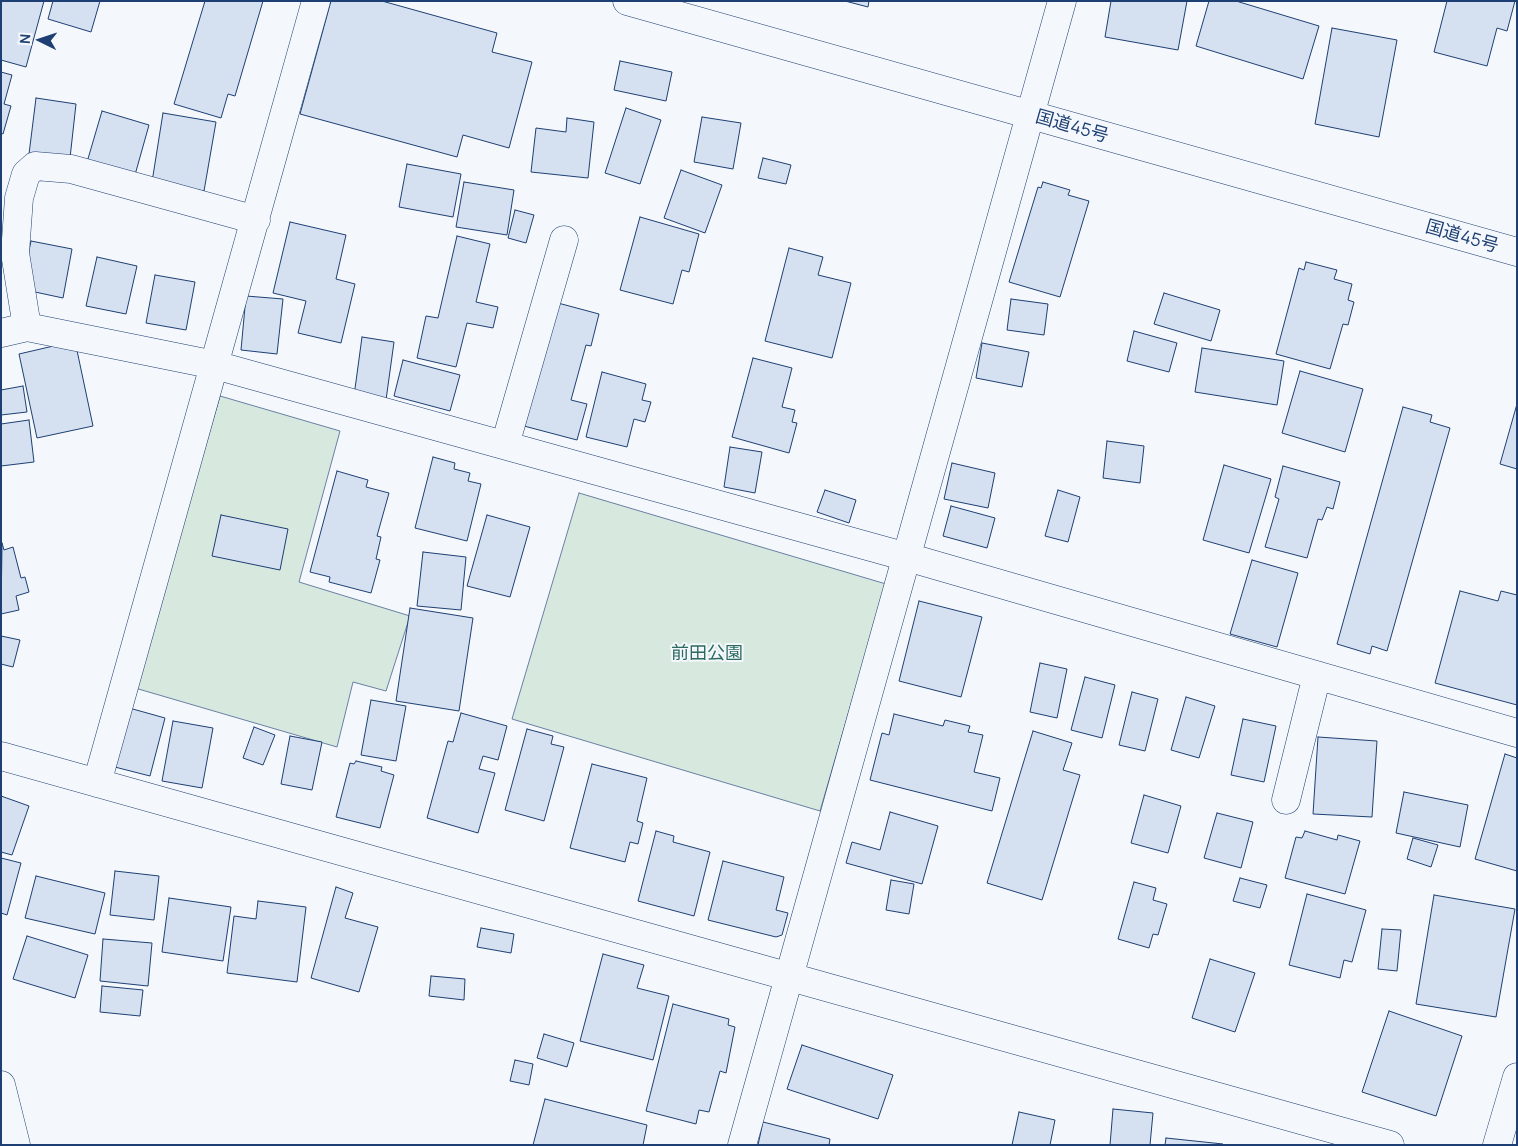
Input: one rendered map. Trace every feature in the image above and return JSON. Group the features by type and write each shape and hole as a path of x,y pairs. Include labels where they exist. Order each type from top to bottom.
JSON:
{"main road":[{"path":"97,783 316,1"},
{"name":"国道45号","path":"627,1 1517,252"},
{"path":"742,1145 1062,1"},
{"path":"256,220 71,169 35,166 26,174 19,198 14,330 214,365 907,556 1517,733"},
{"path":"504,446 564,240"},
{"path":"1286,800 1317,675"},
{"path":"1,756 1390,1145"},
{"path":"1498,1145 1517,1077"},
{"path":"1,1085 16,1145"}],"green space":[{"path":"220,396 340,431 299,582 410,616 386,691 353,682 337,747 135,688"},
{"name":"前田公園","path":"579,493 886,584 820,811 512,719"}],"building":[{"path":"1,1 44,1 26,67 1,60"},
{"path":"53,1 100,1 91,32 48,19"},
{"path":"205,1 263,1 235,96 228,94 221,118 174,104"},
{"path":"331,1 382,1 497,33 492,52 532,62 509,148 463,135 457,157 300,114"},
{"path":"845,1 869,1 868,7"},
{"path":"1111,1 1187,1 1178,50 1105,37"},
{"path":"1209,1 1236,1 1319,26 1303,79 1196,46"},
{"path":"1447,1 1515,1 1507,31 1497,28 1487,66 1434,52"},
{"path":"1332,28 1397,40 1379,137 1315,124"},
{"path":"620,61 672,72 666,101 614,90"},
{"path":"1,72 12,75 4,104 11,106 3,134 1,133"},
{"path":"36,98 76,104 69,167 28,162"},
{"path":"626,108 661,120 640,184 605,173"},
{"path":"102,111 149,125 133,182 85,169"},
{"path":"163,113 216,122 204,191 152,182"},
{"path":"702,117 741,123 733,169 694,162"},
{"path":"567,118 594,122 588,178 531,172 536,128 566,132"},
{"path":"763,158 791,165 786,184 758,178"},
{"path":"407,164 461,174 453,217 399,207"},
{"path":"681,170 722,185 705,233 664,218"},
{"path":"464,182 514,190 507,235 456,227"},
{"path":"1043,182 1070,190 1068,195 1089,201 1060,297 1009,282 1038,187 1041,188"},
{"path":"515,210 534,215 526,243 508,238"},
{"path":"640,217 699,234 689,272 682,270 673,304 620,290"},
{"path":"290,222 346,235 336,279 355,284 341,343 298,333 306,301 273,293"},
{"path":"457,236 490,244 476,302 498,307 493,328 467,323 456,367 417,358 426,316 438,318"},
{"path":"31,241 72,249 63,298 21,289"},
{"path":"789,248 823,257 818,275 851,283 832,358 765,341"},
{"path":"97,257 137,266 126,314 86,306"},
{"path":"1306,262 1337,270 1334,279 1352,284 1348,300 1354,302 1348,325 1343,324 1330,369 1276,354 1299,268 1304,270"},
{"path":"155,275 195,282 186,330 146,323"},
{"path":"1164,293 1220,310 1211,341 1154,324"},
{"path":"246,296 283,299 277,354 241,350"},
{"path":"1011,299 1048,304 1044,335 1007,330"},
{"path":"558,303 599,314 591,346 586,345 571,400 587,404 577,440 524,426"},
{"path":"1134,331 1177,343 1169,372 1127,361"},
{"path":"362,337 394,342 386,400 354,396"},
{"path":"75,341 93,426 37,438 19,354"},
{"path":"982,343 1029,352 1022,387 976,378"},
{"path":"1202,348 1284,361 1277,405 1195,392"},
{"path":"753,358 792,368 782,407 795,410 792,422 797,423 789,453 732,437"},
{"path":"403,360 460,375 450,411 394,396"},
{"path":"1300,371 1363,389 1345,452 1282,433"},
{"path":"602,372 646,384 642,400 651,402 645,422 634,419 627,447 586,437"},
{"path":"23,386 27,412 1,415 1,390"},
{"path":"1517,404 1517,469 1500,464"},
{"path":"1403,407 1432,415 1430,422 1450,428 1387,651 1372,646 1370,654 1337,644"},
{"path":"29,420 34,462 1,466 1,424"},
{"path":"1107,441 1144,446 1140,483 1103,478"},
{"path":"730,447 762,452 755,493 724,487"},
{"path":"433,457 455,463 454,469 470,473 468,481 481,484 467,541 415,528"},
{"path":"952,463 995,473 988,508 944,499"},
{"path":"1224,465 1271,479 1249,553 1203,540"},
{"path":"1283,466 1340,482 1333,509 1327,507 1322,520 1318,519 1307,558 1265,547 1279,499 1275,497"},
{"path":"337,471 368,480 366,487 389,493 377,536 381,537 376,559 380,560 371,593 329,582 330,577 310,572"},
{"path":"825,490 856,500 849,523 817,512"},
{"path":"1058,490 1080,497 1068,542 1045,536"},
{"path":"951,506 995,518 987,548 943,536"},
{"path":"221,515 288,529 280,570 212,556"},
{"path":"487,515 530,527 510,597 467,586"},
{"path":"2,543 4,550 13,547 21,578 25,577 29,592 16,596 19,610 1,614"},
{"path":"423,552 466,557 461,610 417,606"},
{"path":"1252,560 1298,573 1277,647 1230,634"},
{"path":"1460,591 1498,601 1501,591 1517,595 1517,705 1435,683"},
{"path":"919,601 982,617 961,697 899,681"},
{"path":"410,608 473,618 459,711 396,701"},
{"path":"1,636 20,640 13,667 1,664"},
{"path":"1040,663 1067,669 1057,718 1030,712"},
{"path":"1085,677 1115,685 1102,738 1071,730"},
{"path":"1132,692 1158,699 1145,751 1119,745"},
{"path":"1186,697 1215,706 1199,758 1171,750"},
{"path":"371,700 406,706 396,761 361,755"},
{"path":"122,706 165,718 150,776 107,765"},
{"path":"461,713 507,726 498,760 483,756 479,769 495,773 478,833 427,818 448,741 453,742"},
{"path":"894,714 943,726 945,720 970,726 968,732 983,735 974,772 1000,778 992,811 870,780 882,733 889,735"},
{"path":"1243,719 1276,726 1264,782 1231,775"},
{"path":"173,721 213,728 202,788 162,781"},
{"path":"254,727 275,735 263,765 243,758"},
{"path":"527,729 553,736 551,744 564,747 544,821 505,810"},
{"path":"1033,731 1072,743 1063,770 1080,775 1042,900 987,883"},
{"path":"290,736 322,742 312,790 281,784"},
{"path":"1318,737 1377,741 1372,817 1313,814"},
{"path":"1505,754 1517,758 1517,871 1475,859"},
{"path":"356,761 382,767 381,771 394,775 380,828 336,817 350,763 354,764"},
{"path":"592,764 647,778 637,821 643,823 638,844 630,842 625,862 570,848"},
{"path":"1404,792 1468,805 1460,847 1396,833"},
{"path":"1144,795 1181,806 1168,853 1131,843"},
{"path":"1,796 29,806 12,855 1,852"},
{"path":"890,812 938,826 922,884 846,863 852,842 880,850"},
{"path":"1217,813 1253,822 1241,868 1204,858"},
{"path":"656,831 674,836 673,842 710,852 694,916 638,901"},
{"path":"1305,831 1337,840 1338,835 1360,841 1345,894 1285,878 1296,837 1302,838"},
{"path":"1413,838 1438,845 1431,867 1407,859"},
{"path":"1,858 21,863 7,915 1,913"},
{"path":"723,861 784,877 776,910 788,913 782,935 776,937 708,920"},
{"path":"115,871 159,876 154,920 110,915"},
{"path":"36,876 105,893 95,934 25,918"},
{"path":"1240,878 1267,885 1260,908 1233,901"},
{"path":"891,880 914,884 909,914 886,910"},
{"path":"1134,882 1156,888 1153,900 1167,904 1158,935 1153,934 1149,948 1118,939"},
{"path":"336,887 353,893 345,918 378,927 359,992 311,978"},
{"path":"1307,894 1366,910 1352,962 1344,960 1340,978 1289,965"},
{"path":"1434,895 1515,909 1496,1017 1416,1004"},
{"path":"169,898 231,907 223,961 162,952"},
{"path":"258,901 306,907 297,982 227,973 234,916 256,919"},
{"path":"481,928 514,934 511,953 477,947"},
{"path":"1382,929 1401,930 1397,971 1378,969"},
{"path":"27,936 88,955 75,998 13,979"},
{"path":"103,939 152,943 148,986 100,981"},
{"path":"603,954 644,965 637,988 669,996 653,1060 580,1041"},
{"path":"1210,959 1255,973 1235,1032 1192,1018"},
{"path":"431,976 465,979 464,1000 429,996"},
{"path":"102,986 143,990 140,1016 100,1012"},
{"path":"673,1004 729,1019 728,1025 735,1027 726,1073 720,1071 709,1112 699,1110 696,1124 646,1111"},
{"path":"1389,1011 1462,1036 1436,1116 1362,1092"},
{"path":"544,1034 574,1043 567,1067 537,1058"},
{"path":"802,1045 893,1075 878,1119 787,1089"},
{"path":"515,1060 533,1064 529,1085 510,1081"},
{"path":"545,1099 647,1125 643,1145 533,1145"},
{"path":"1113,1109 1153,1113 1150,1145 1110,1145"},
{"path":"1019,1112 1055,1120 1050,1145 1012,1145"},
{"path":"763,1122 830,1139 829,1145 758,1145"},
{"path":"1166,1138 1223,1144 1223,1145 1165,1145"}]}
